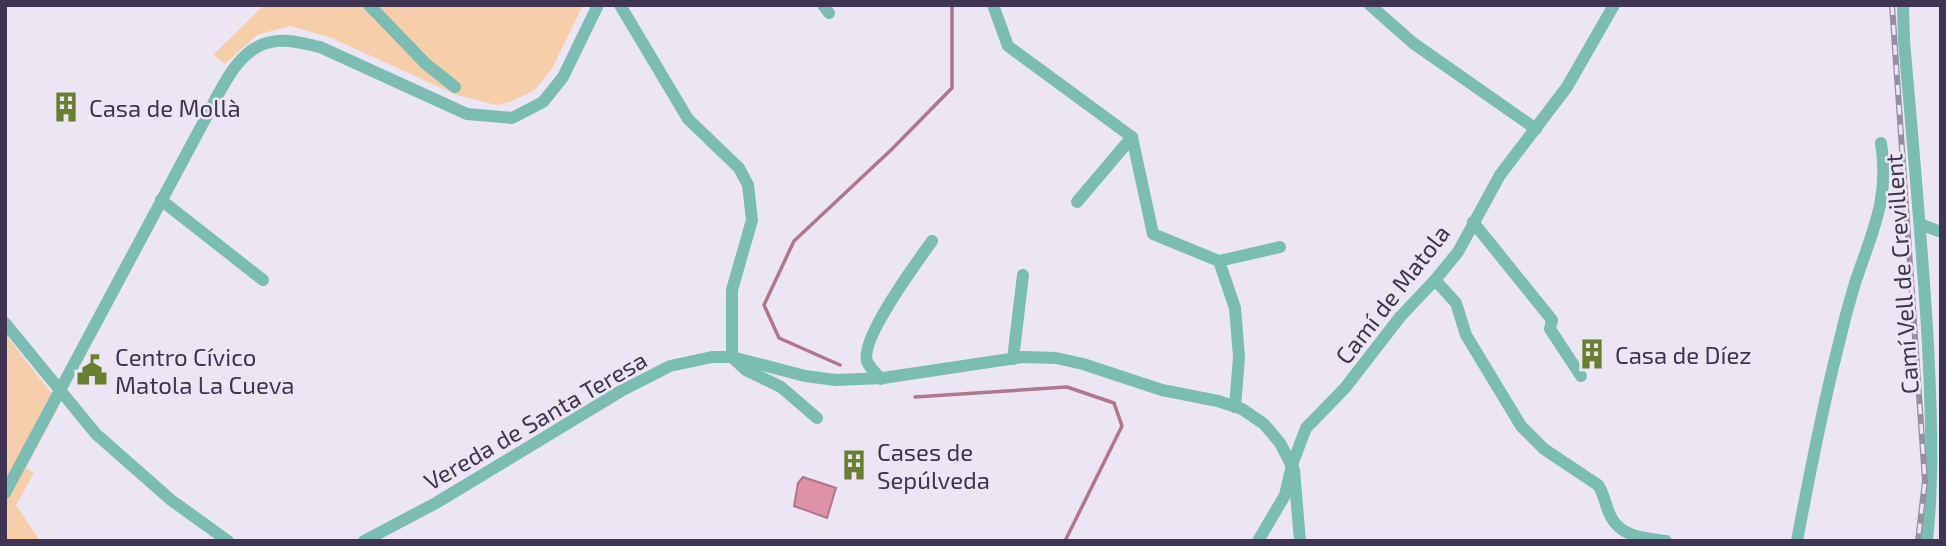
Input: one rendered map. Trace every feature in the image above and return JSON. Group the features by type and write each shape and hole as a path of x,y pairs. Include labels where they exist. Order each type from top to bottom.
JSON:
{"street":[{"path":"369,5 426,64 455,87"},
{"path":"5,493 231,73 249,51 271,41 320,47 467,114 512,118 542,102 564,77 598,5"},
{"path":"620,5 688,119 740,168 748,185 752,220 732,290 732,357 746,370 781,387 817,418"},
{"path":"993,5 1007,46 1132,137 1153,234 1205,253 1219,261 1235,308 1239,357 1235,407"},
{"path":"1370,5 1413,43 1535,129"},
{"name":"Camí de Matola","path":"1258,541 1285,495 1292,465 1306,428 1345,388 1400,317 1458,252 1500,175 1567,87 1614,5"},
{"name":"Camí Vell de Crevillent","path":"1903,5 1920,224 1932,442 1935,521 1927,541"},
{"path":"1077,202 1132,137"},
{"path":"1797,541 1819,420 1854,286 1882,205 1884,163 1881,143"},
{"path":"161,200 263,280"},
{"path":"1473,222 1552,320 1550,329 1581,376"},
{"path":"1920,224 1941,232"},
{"path":"881,379 867,362 866,348 906,278 932,241"},
{"path":"1219,261 1280,247"},
{"path":"1013,359 1023,275"},
{"path":"1435,280 1457,303 1466,335 1521,426 1544,449 1598,485 1604,493 1611,517 1622,531 1647,540 1666,541"},
{"path":"5,323 96,434 133,469 228,541"},
{"name":"Vereda de Santa Teresa","path":"364,541 436,503 621,391 670,366 712,357 732,357 804,376 836,380 881,379 1013,359 1056,358 1162,390 1235,407 1264,424 1280,443 1292,465 1300,541"}],"shaded area":[{"path":"264,5 583,5 552,69 535,90 510,102 496,105 457,95 329,37 290,26 257,35 225,64 213,55"},
{"path":"5,334 60,404 26,468 34,473 16,505 40,541 5,541"},
{"path":"803,477 836,488 827,518 794,506 798,483"}],"waterway":[{"path":"840,365 779,338 764,305 794,241 891,150 952,88 952,5"},
{"path":"915,397 1067,387 1114,403 1122,426 1065,541"}],"railway":[{"path":"1892,5 1925,481 1918,541"}],"place":[{"name":"Casa de Mollà","path":"66,107"},
{"name":"Casa de Díez","path":"1592,354"},
{"name":"Centro Cívico Matola La Cueva","path":"92,370"},
{"name":"Cases de Sepúlveda","path":"854,465"}]}
